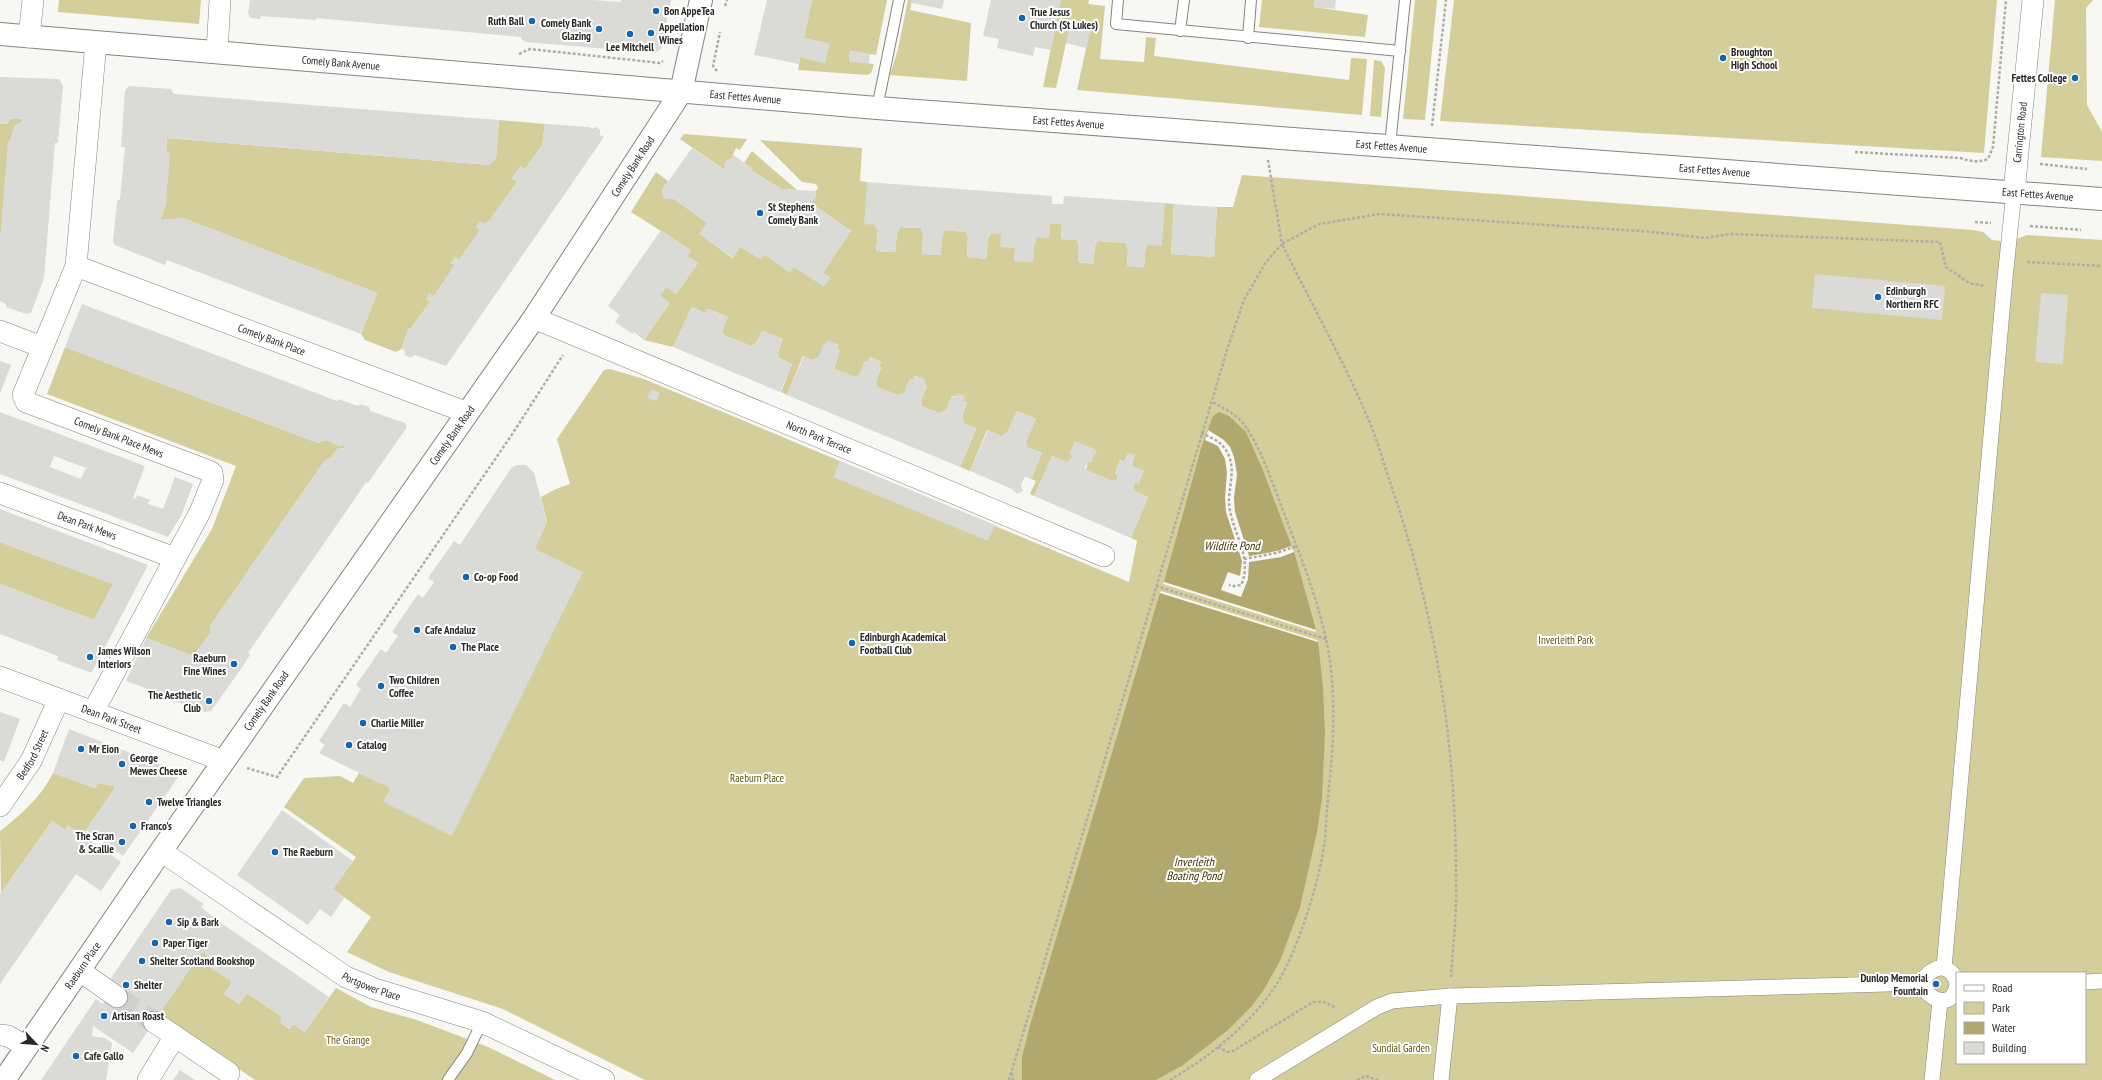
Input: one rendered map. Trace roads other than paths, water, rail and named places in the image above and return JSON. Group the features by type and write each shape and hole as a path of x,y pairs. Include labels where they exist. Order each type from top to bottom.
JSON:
{"street":[{"path":"29,37 33,0"},
{"path":"216,52 220,0"},
{"name":"Comely Bank Road","path":"161,851 534,318 681,92 702,0"},
{"name":"Carrington Road","path":"2014,192 2033,0"},
{"name":"Comely Bank Avenue","path":"0,34 681,92"},
{"path":"0,331 42,347 76,266 96,42"},
{"name":"East Fettes Avenue","path":"681,92 877,108 2102,199"},
{"path":"1944,968 2006,261 2014,192"},
{"name":"Comely Bank Place","path":"76,266 468,413"},
{"name":"North Park Terrace","path":"534,318 1104,556"},
{"name":"Comely Bank Place Mews","path":"42,347 23,395 23,400 209,471 213,476 213,480 200,512 175,558"},
{"name":"Dean Park Mews","path":"0,493 175,558"},
{"path":"93,712 175,558"},
{"name":"Dean Park Street","path":"0,677 224,761"},
{"name":"Bedford Street","path":"0,806 31,761 59,699"},
{"name":"Raeburn Place","path":"4,1080 161,851"},
{"name":"Portgower Place","path":"161,851 346,976 374,989 482,1022 604,1080"},
{"path":"1956,981 1954,974 1944,968 1939,968 1929,973 1925,982 1925,988 1930,997 1940,1000 1954,995 1956,988"},
{"path":"80,971 117,997"},
{"path":"2086,982 2102,981"},
{"path":"1257,1080 1377,1007 1392,1002 1450,996 1925,982"},
{"path":"1440,1080 1450,996"},
{"path":"1932,1080 1940,1000"},
{"path":"154,1022 229,1073"},
{"path":"0,1035 8,1036 27,1047"},
{"path":"148,1080 175,1036"}],"lane":[{"path":"877,108 899,0"},
{"path":"1118,0 1116,24 1248,38 1400,51"},
{"path":"1180,31 1184,0"},
{"path":"1248,38 1251,0"},
{"path":"1390,146 1405,0"},
{"path":"448,1080 467,1053 482,1022"}],"water":[{"name":"Wildlife Pond","path":"1219,412 1229,416 1246,432 1262,468 1295,555 1316,630 1164,582 1202,445 1213,416"},
{"name":"Inverleith Boating Pond","path":"1160,593 1318,642 1323,687 1325,733 1322,798 1317,832 1300,907 1280,961 1263,991 1251,1007 1228,1030 1183,1065 1156,1080 1022,1080 1022,1057 1031,1022"}],"tunnel":[{"path":"117,997 154,1022"}],"place":[{"name":"Bon AppeTea","path":"656,11"},
{"name":"True Jesus Church (St Lukes)","path":"1022,18"},
{"name":"Ruth Ball","path":"532,21"},
{"name":"Comely Bank Glazing","path":"599,29"},
{"name":"Appellation Wines","path":"651,33"},
{"name":"Lee Mitchell","path":"630,34"},
{"name":"Broughton High School","path":"1723,58"},
{"name":"Fettes College","path":"2075,78"},
{"name":"St Stephens Comely Bank","path":"760,213"},
{"name":"Edinburgh Northern RFC","path":"1878,297"},
{"name":"Co-op Food","path":"466,577"},
{"name":"Cafe Andaluz","path":"417,630"},
{"name":"Edinburgh Academical Football Club","path":"852,643"},
{"name":"The Place","path":"453,647"},
{"name":"James Wilson Interiors","path":"90,657"},
{"name":"Raeburn Fine Wines","path":"234,664"},
{"name":"Two Children Coffee","path":"381,686"},
{"name":"The Aesthetic Club","path":"209,701"},
{"name":"Charlie Miller","path":"363,723"},
{"name":"Catalog","path":"349,745"},
{"name":"Mr Eion","path":"81,749"},
{"name":"George Mewes Cheese","path":"122,764"},
{"name":"Twelve Triangles","path":"149,802"},
{"name":"Franco's","path":"133,826"},
{"name":"The Scran & Scallie","path":"122,842"},
{"name":"The Raeburn","path":"275,852"},
{"name":"Sip & Bark","path":"169,922"},
{"name":"Paper Tiger","path":"155,943"},
{"name":"Shelter Scotland Bookshop","path":"142,961"},
{"name":"Dunlop Memorial Fountain","path":"1936,984"},
{"name":"Shelter","path":"126,985"},
{"name":"Artisan Roast","path":"104,1016"},
{"name":"Cafe Gallo","path":"76,1056"}],"park label":[{"name":"Inverleith Park","path":"1566,640"},
{"name":"The Grange","path":"348,1040"},
{"name":"Sundial Garden","path":"1401,1048"}]}
